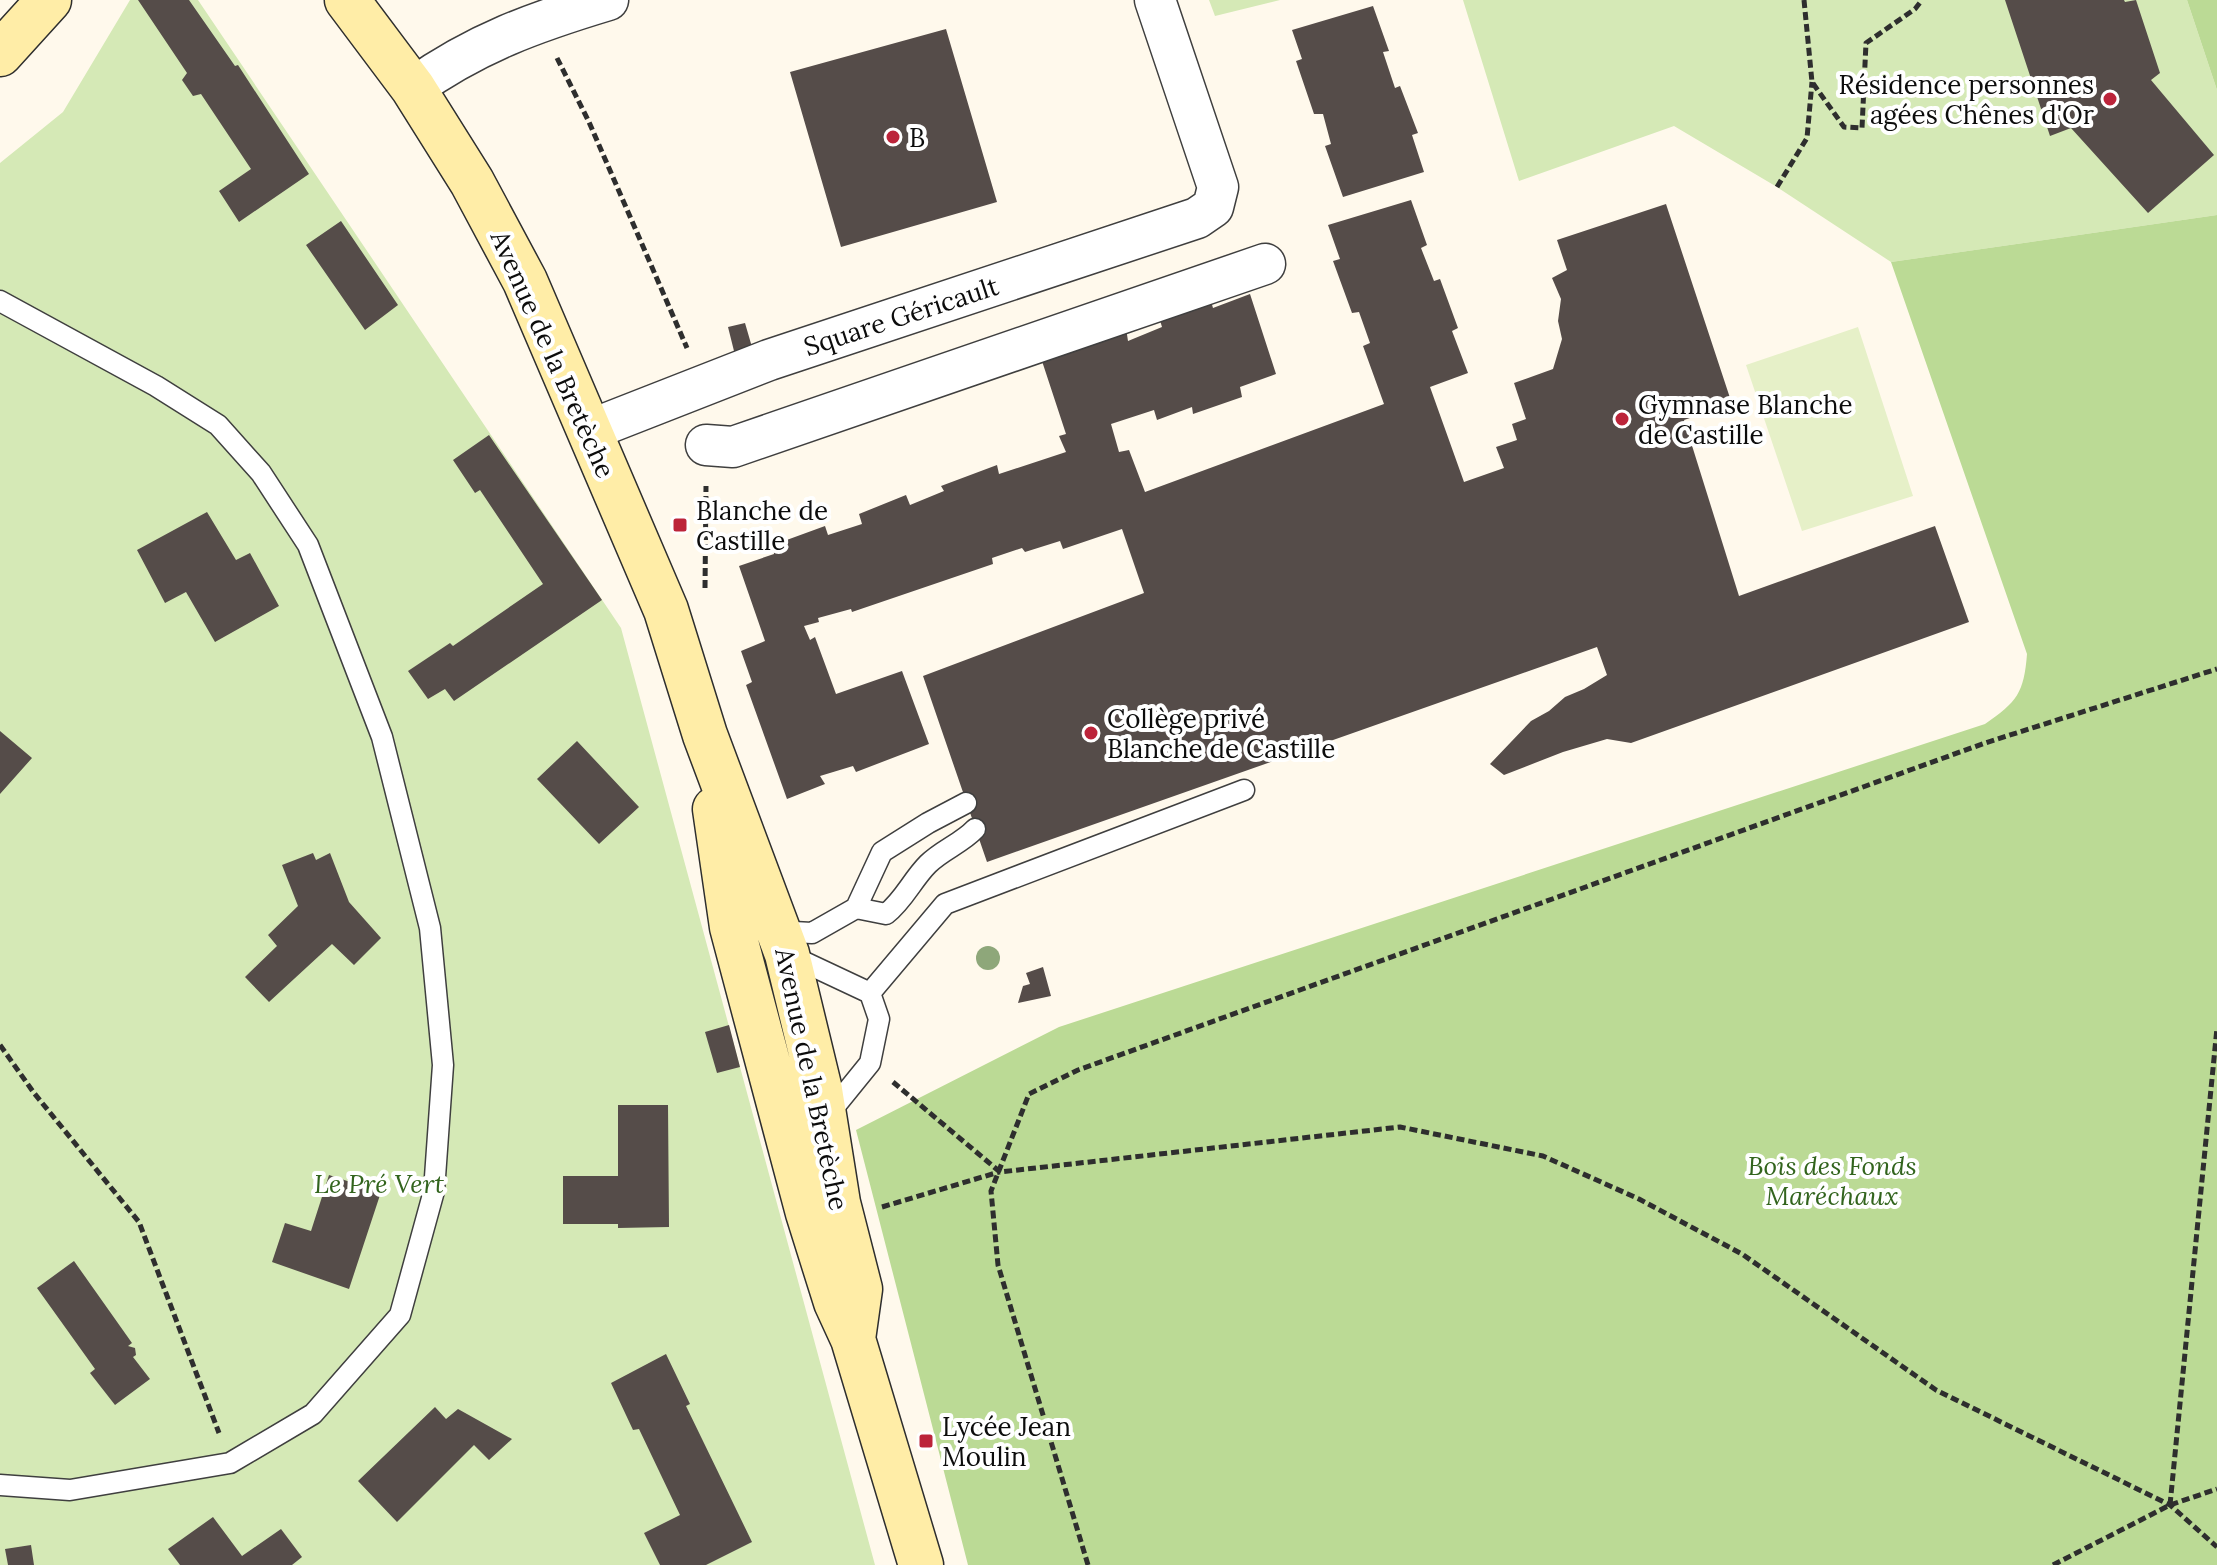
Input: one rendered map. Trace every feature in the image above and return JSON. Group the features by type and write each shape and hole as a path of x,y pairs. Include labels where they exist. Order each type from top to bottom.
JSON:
{"street":[{"path":"0,54 49,0"},
{"name":"Avenue de la Bretèche","path":"347,0 413,88 472,182 525,281 666,610 705,735 783,942 820,1090 842,1219 860,1289 853,1339"},
{"path":"413,88 477,48 538,21 608,0"},
{"name":"Square Géricault","path":"590,430 769,360 1197,218 1213,207 1218,187 1155,0"},
{"path":"706,445 733,447 1265,264"},
{"name":"Avenue de la Bretèche","path":"705,735 732,927 808,1213 836,1302 853,1339 921,1565"}],"lane":[{"path":"0,301 156,386 218,425 261,473 308,545 382,737 430,928 443,1065 434,1191 400,1315 313,1414 230,1463 70,1490 0,1485"},
{"path":"870,993 945,904 1244,790"},
{"path":"783,942 812,933 856,908 882,852 966,803"},
{"path":"856,908 886,914 899,905 929,864 966,839 975,829"},
{"path":"732,927 783,942 870,993 879,1019 870,1063 824,1119"}],"path":[{"path":"1777,187 1807,138 1812,82 1804,0"},
{"path":"1812,82 1844,127 1862,128 1866,43 1915,9 1922,0"},
{"path":"1088,1565 998,1265 991,1191 1029,1094 1078,1070 1985,743 2217,669"},
{"path":"2170,1505 2217,1028"},
{"path":"0,1045 34,1093 139,1222 230,1463"},
{"path":"870,1063 1000,1172"},
{"path":"842,1219 1000,1172 1400,1127 1543,1156 1639,1199 1742,1254 1936,1390 2170,1505 2217,1547"},
{"path":"2053,1565 2170,1505 2217,1489"}],"green space":[{"name":"Le Pré Vert","path":"130,0 198,0 621,628 875,1565 0,1565 0,163 63,112"},
{"path":"1209,0 1280,0 1215,16"},
{"path":"1463,0 2187,0 2217,90 2217,215 1891,262 1777,187 1674,126 1519,181"},
{"path":"2187,0 2217,0 2217,90"},
{"name":"Bois des Fonds Maréchaux","path":"2217,215 2217,1565 968,1565 856,1130 1059,1027 1985,724 2017,695 2024,678 2027,654 1891,262"},
{"path":"1858,327 1913,496 1802,531 1746,365"}],"building":[{"path":"138,0 189,0 235,66 238,65 309,174 239,222 219,191 251,169 201,94 193,96 182,80 187,73"},
{"name":"Résidence personnes agées Chênes d'Or","path":"2005,0 2136,0 2160,73 2151,80 2214,155 2148,213 2071,128 2050,136"},
{"path":"1373,6 1389,51 1383,52 1395,88 1400,86 1418,133 1412,135 1424,172 1343,197 1325,146 1331,144 1323,114 1314,114 1296,61 1302,59 1292,30"},
{"name":"B","path":"946,29 997,202 841,247 790,72"},
{"path":"1411,200 1427,245 1421,248 1434,281 1440,279 1458,328 1452,331 1468,373 1430,387 1464,482 1504,468 1496,447 1517,440 1512,424 1526,419 1514,383 1553,369 1562,339 1558,321 1561,299 1552,278 1567,270 1557,240 1666,204 1732,404 1684,420 1739,596 1935,526 1969,622 1631,743 1607,739 1504,775 1490,764 1531,721 1565,697 1607,675 1597,647 987,862 923,676 1144,593 1122,529 1063,549 1060,541 1025,552 1022,548 992,558 993,564 852,612 851,609 818,618 819,622 804,626 810,640 815,637 836,694 902,671 929,744 856,772 853,766 820,776 825,784 787,799 746,685 752,682 741,651 765,641 739,566 774,554 773,545 825,526 828,535 862,524 859,514 906,495 910,505 944,491 941,486 997,465 999,474 1066,452 1059,436 1066,434 1041,358 1126,328 1128,341 1162,327 1159,317 1210,298 1213,308 1250,294 1276,374 1240,387 1242,397 1193,414 1192,407 1157,420 1154,410 1111,424 1119,452 1129,450 1145,492 1384,404 1363,346 1370,343 1359,312 1352,313 1333,261 1340,259 1328,225"},
{"path":"341,221 398,305 365,330 306,245"},
{"path":"745,323 754,354 736,359 728,327"},
{"path":"489,435 602,600 454,701 445,689 428,699 408,671 450,643 453,646 543,584 480,490 475,493 453,460"},
{"path":"207,512 236,560 250,553 279,606 215,642 186,592 165,603 137,550"},
{"path":"0,731 32,758 0,794"},
{"path":"577,741 639,807 599,844 537,779"},
{"path":"313,853 316,860 330,853 349,902 381,938 354,965 332,944 269,1002 245,977 277,946 268,935 298,906 282,865"},
{"path":"1043,967 1051,996 1018,1003 1023,986 1030,984 1026,973"},
{"path":"729,1025 740,1067 717,1073 705,1032"},
{"path":"618,1105 668,1105 669,1227 618,1228 618,1224 563,1224 563,1176 618,1176"},
{"path":"329,1175 381,1192 349,1289 272,1262 285,1223 311,1231"},
{"path":"74,1261 132,1343 128,1346 135,1348 136,1355 133,1357 150,1379 115,1405 90,1373 95,1369 37,1288"},
{"path":"666,1354 690,1404 686,1406 752,1542 706,1565 660,1565 644,1533 680,1515 639,1429 633,1430 611,1383"},
{"path":"435,1407 446,1419 458,1409 512,1439 489,1460 474,1445 397,1522 358,1481"},
{"path":"213,1517 242,1556 281,1529 302,1557 292,1565 180,1565 168,1549"},
{"path":"31,1545 34,1565 8,1565 5,1549"}],"place":[{"name":"Résidence personnes agées Chênes d'Or","path":"2110,99"},
{"name":"B","path":"893,137"},
{"name":"Gymnase Blanche de Castille","path":"1622,419"},
{"name":"Blanche de Castille","path":"680,525"},
{"name":"Collège privé Blanche de Castille","path":"1091,733"},
{"name":"Lycée Jean Moulin","path":"926,1441"}]}
